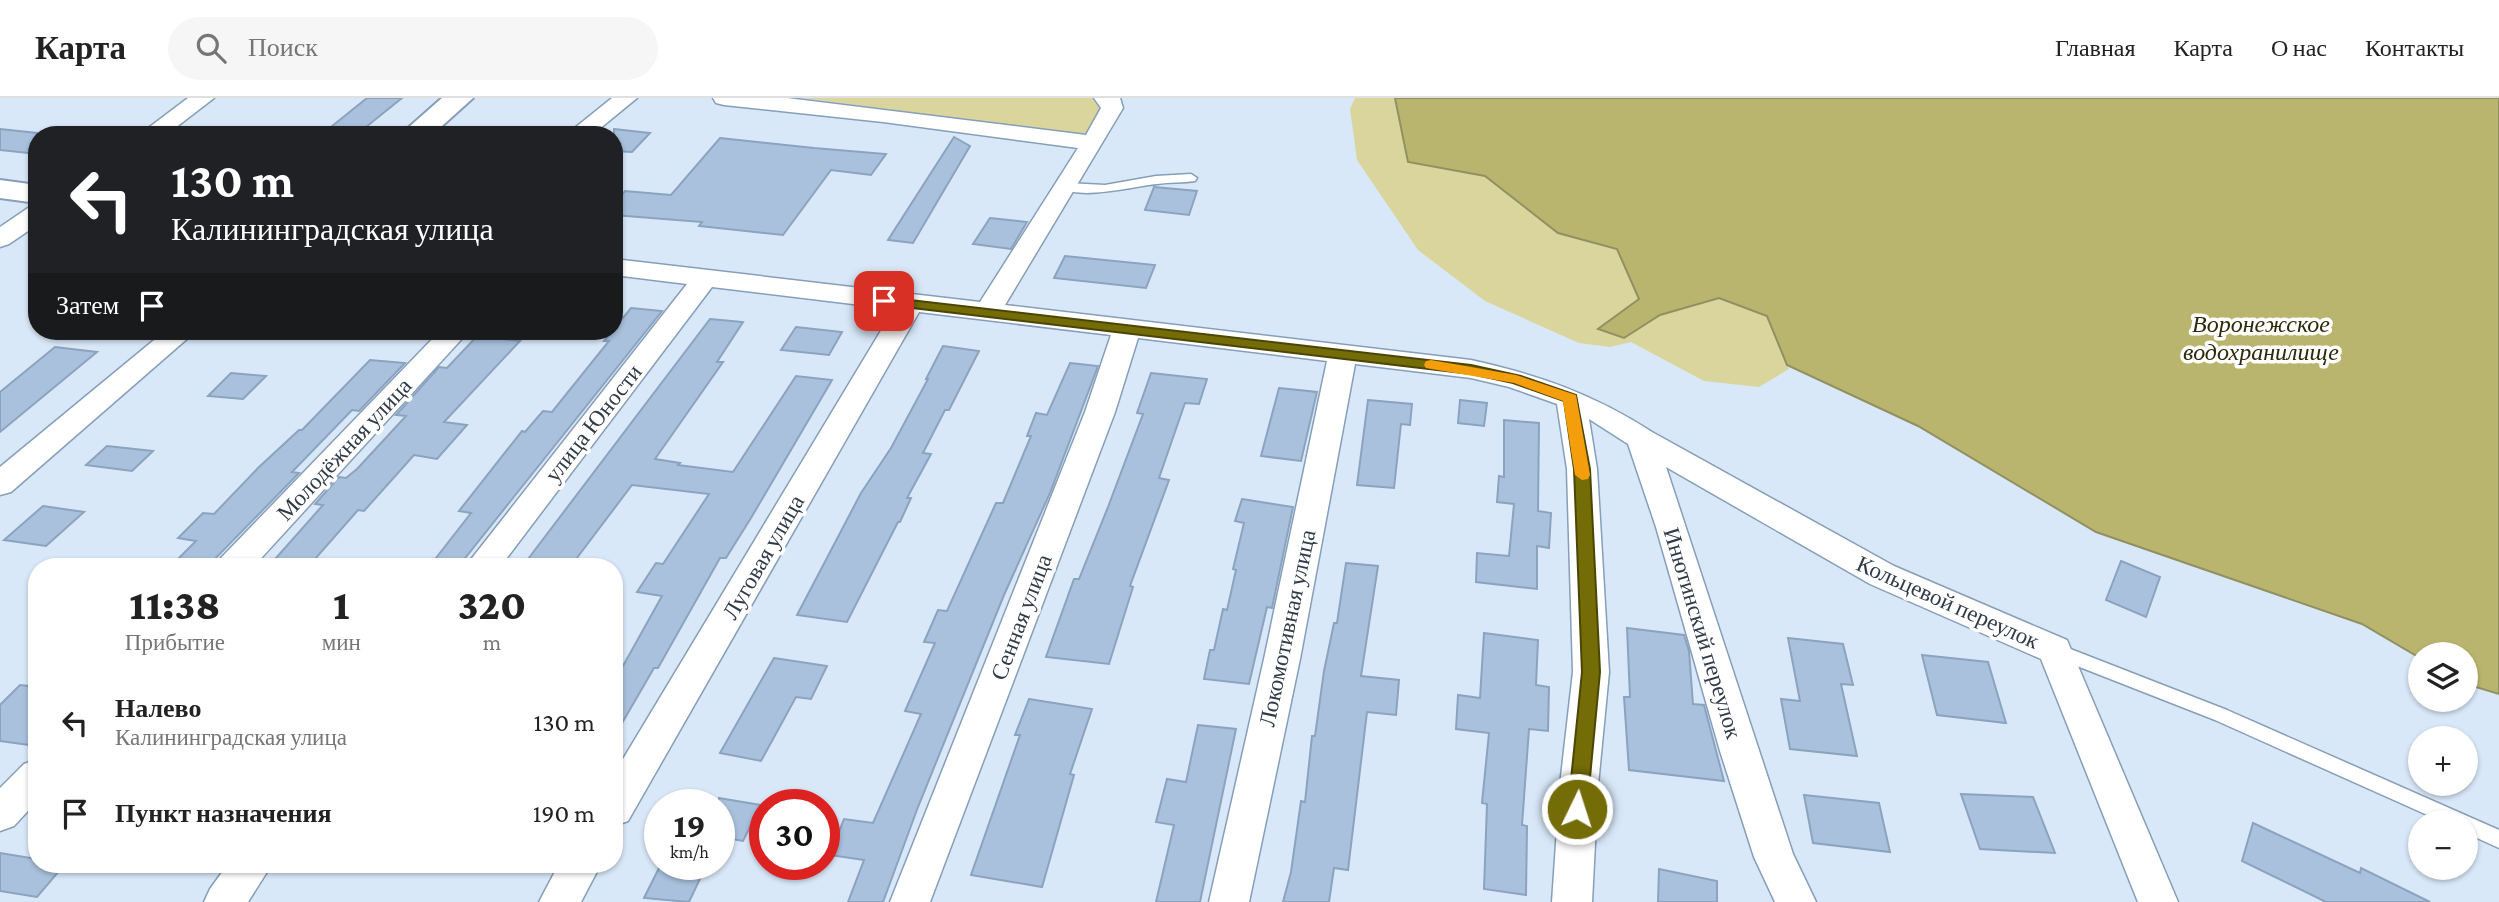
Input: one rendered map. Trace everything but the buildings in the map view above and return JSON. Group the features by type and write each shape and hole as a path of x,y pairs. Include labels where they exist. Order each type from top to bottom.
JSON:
{"main road":[{"path":"425,126 459,98"},
{"path":"0,189 28,193"}],"street":[{"path":"163,126 203,98"},
{"path":"588,126 626,98"},
{"path":"724,98 870,113 1093,143"},
{"path":"987,313 1093,143 1112,107 1112,103 1105,98"},
{"path":"0,239 28,219"},
{"path":"623,268 1471,369 1516,379 1570,399 1603,414 1641,439"},
{"name":"улица Юности","path":"489,558 705,278"},
{"name":"Луговая улица","path":"623,794 910,304"},
{"name":"Сенная улица","path":"910,902 1100,412 1127,329"},
{"path":"0,484 171,340"},
{"name":"Молодёжная улица","path":"241,558 447,340"},
{"name":"Локомотивная улица","path":"1229,902 1282,659 1343,354"},
{"path":"1570,399 1582,469 1591,672 1579,785 1572,902"},
{"name":"Кольцевой переулок","path":"1641,439 1882,576 2055,650 2158,902"},
{"name":"Инютинский переулок","path":"1641,439 1672,527 1739,751 1774,857 1796,902"},
{"path":"0,814 28,784"},
{"path":"223,902 246,873"},
{"path":"559,902 576,873"}],"lane":[{"path":"1067,187 1105,189 1156,180 1191,178"},
{"path":"2055,650 2221,715 2435,810"},
{"path":"2478,829 2499,839"}],"shaded area":[{"path":"804,98 1091,98 1102,103 1091,132 1076,135"},
{"path":"1355,98 1395,98 1408,162 1485,176 1558,233 1617,248 1639,299 1599,330 1624,338 1660,315 1719,298 1767,316 1789,369 1759,387 1704,381 1631,342 1610,347 1579,343 1485,301 1418,250 1357,160 1350,109"}],"water":[{"name":"Воронежское водохранилище","path":"1395,98 2499,98 2499,694 2478,688 2478,642 2408,642 2408,651 2362,624 2096,532 1918,426 1787,365 1767,316 1719,298 1660,315 1624,338 1598,329 1639,299 1617,249 1558,233 1485,176 1408,162"}],"slow traffic":[{"path":"1431,365 1471,369 1516,379 1570,399 1582,475"}],"route":[{"path":"884,301 1471,369 1516,379 1570,399 1582,469 1591,672 1577,809"}]}
